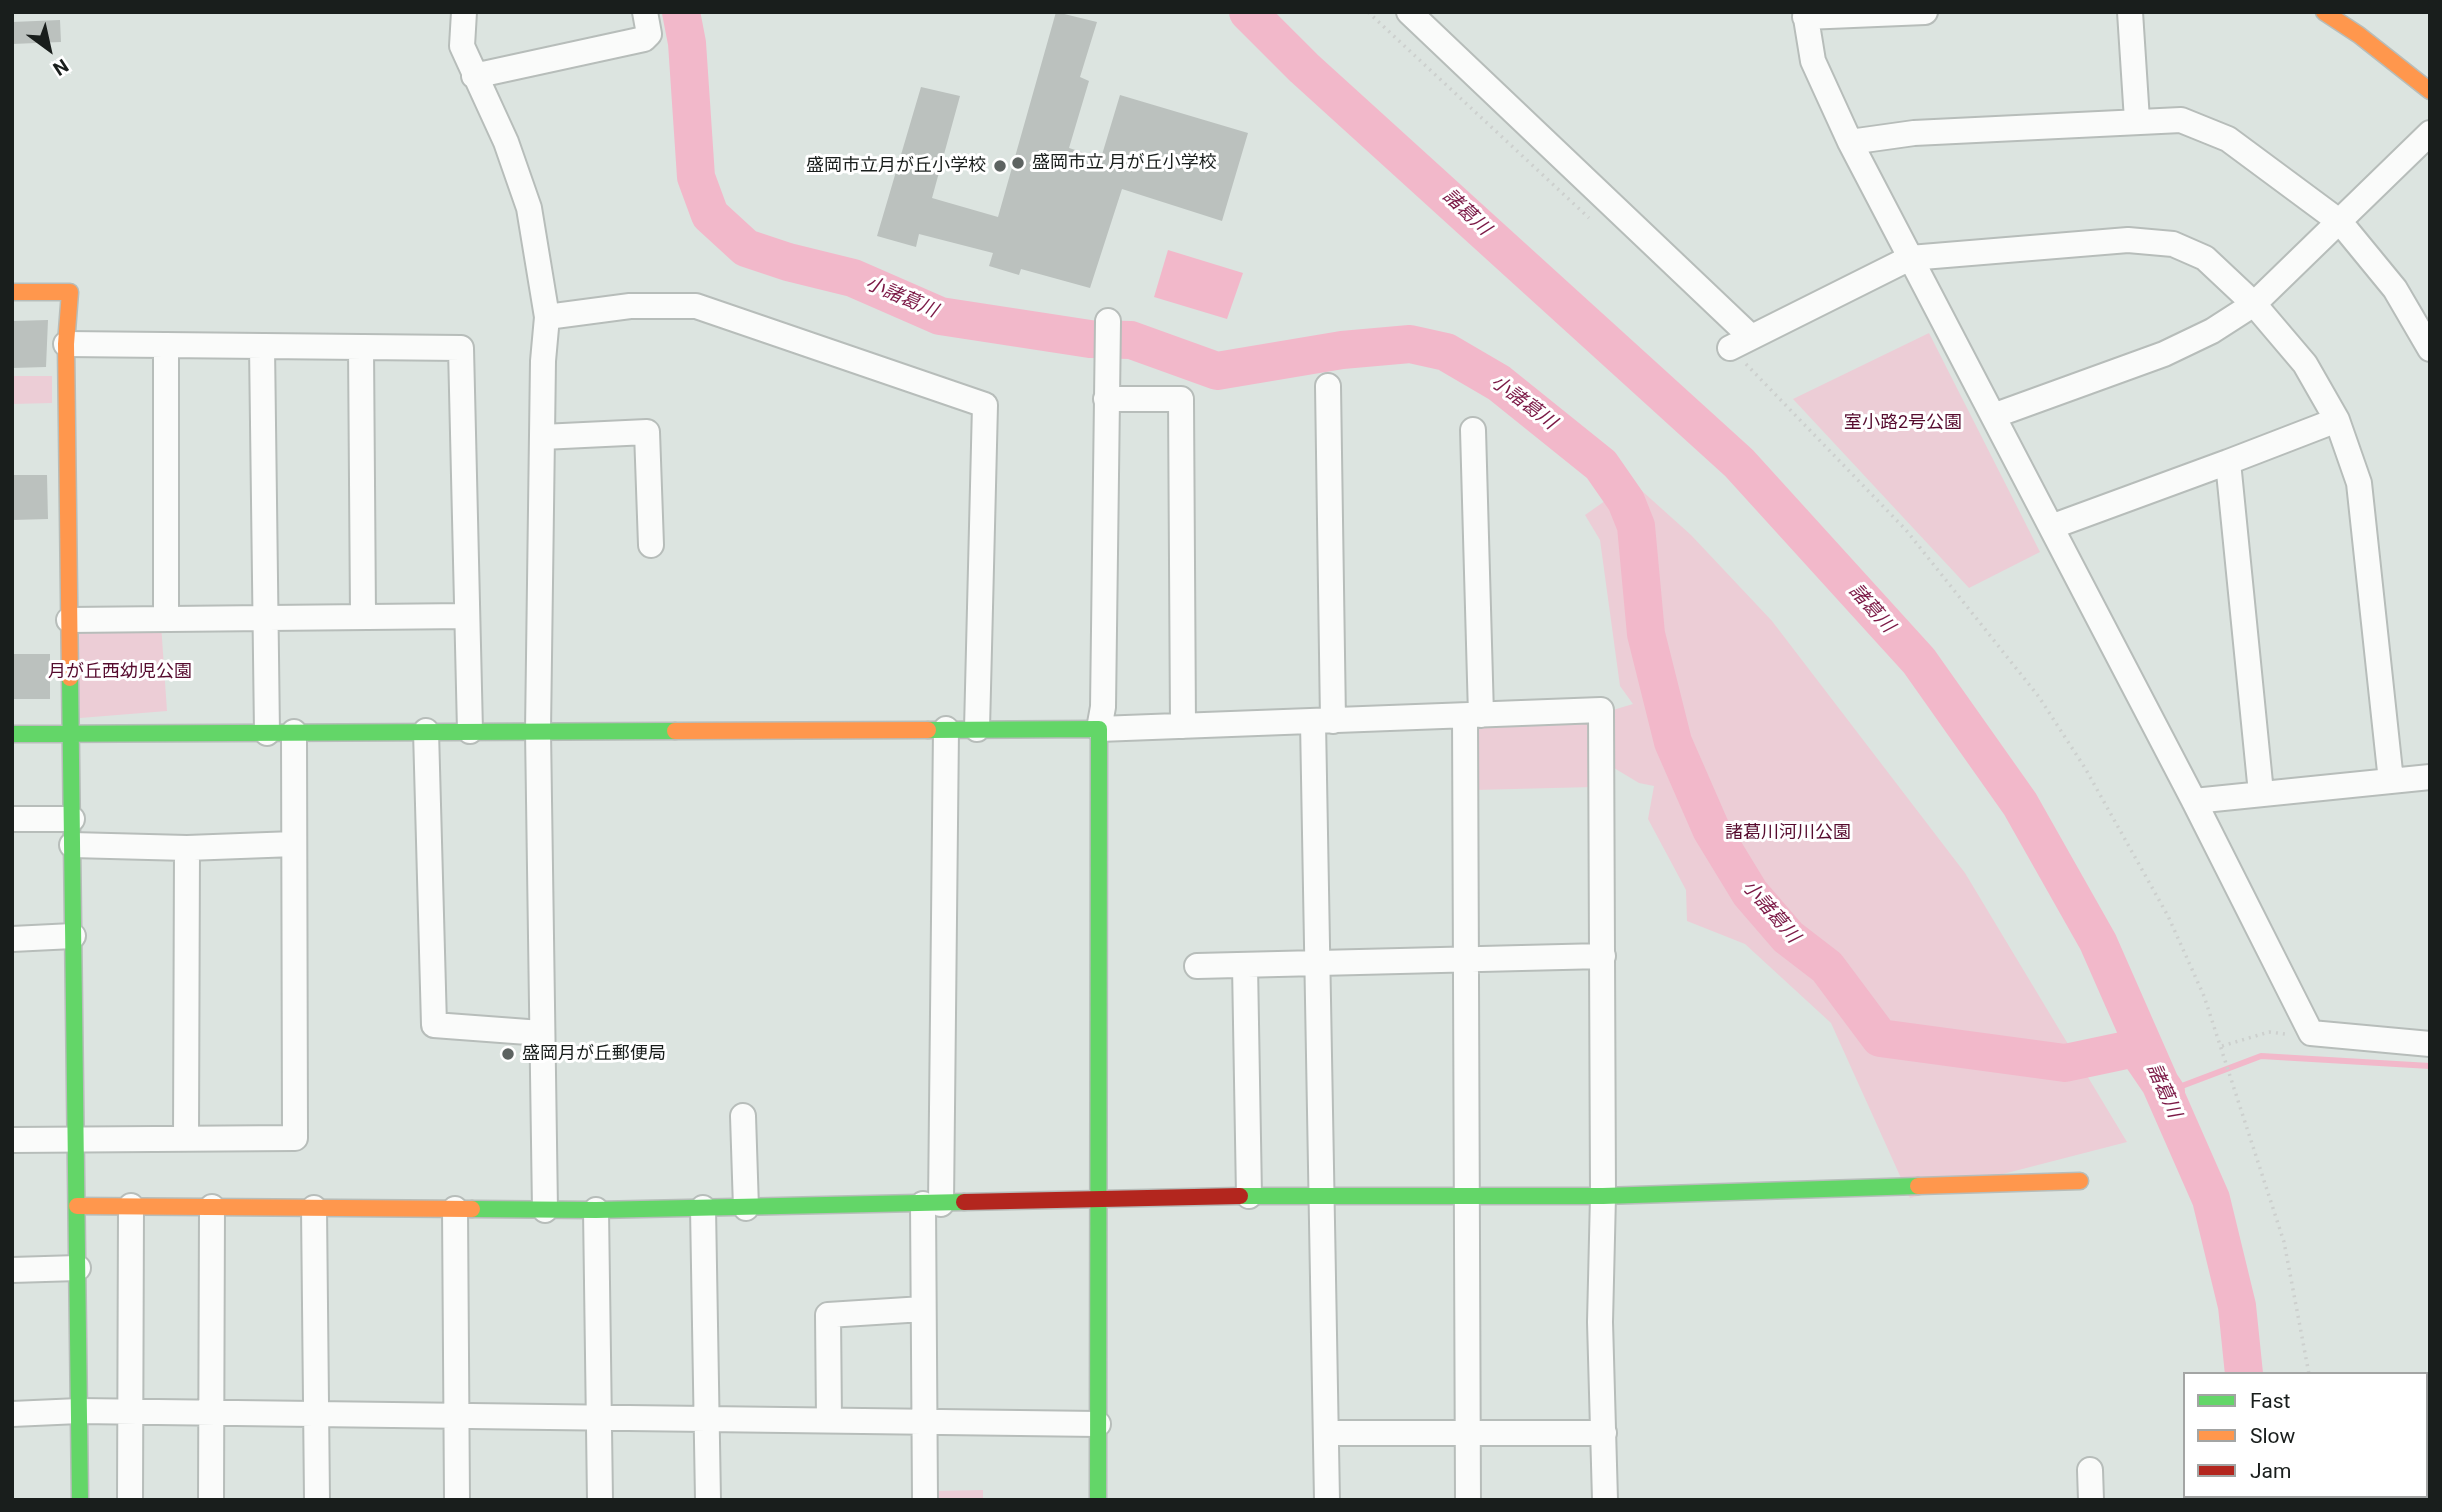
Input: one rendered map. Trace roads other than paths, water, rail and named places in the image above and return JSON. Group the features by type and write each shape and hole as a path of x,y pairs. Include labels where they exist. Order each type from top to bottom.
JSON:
{"street":[{"path":"464,12 462,46 506,142 529,208 547,317 542,437 538,731 545,1210"},
{"path":"474,76 645,39 649,34 645,12"},
{"path":"1409,12 1741,343 1910,258 2128,240 2173,244 2205,258 2254,304 2305,364 2337,420 2359,483 2391,781"},
{"path":"1925,12 1805,15 1813,61 1850,142 2194,801 2311,1033 2430,1044"},
{"path":"2130,12 2137,120"},
{"path":"2324,12 2359,35 2430,91"},
{"path":"1850,142 1914,133 2137,120 2181,120 2228,139 2340,222 2395,289 2430,349"},
{"path":"1993,416 2164,354 2212,331 2254,304 2430,133"},
{"path":"12,292 69,292 66,344 80,1500"},
{"path":"547,317 630,306 696,306 985,405 976,729"},
{"path":"1098,1500 1099,729 1103,706 1107,334"},
{"path":"66,344 461,348 470,732"},
{"path":"166,345 166,618"},
{"path":"262,346 267,733"},
{"path":"361,347 363,616"},
{"path":"1327,1500 1317,964 1328,387"},
{"path":"1106,399 1181,399 1183,726"},
{"path":"2051,527 2337,420"},
{"path":"1468,1500 1465,960 1473,715 1473,430"},
{"path":"542,437 647,432 651,545"},
{"path":"2228,461 2261,793"},
{"path":"69,620 467,616"},
{"path":"12,734 1099,729 1601,710 1603,1196 1600,1322 1605,1500"},
{"path":"925,1500 923,1309 932,1204 946,729"},
{"path":"12,1140 295,1138 294,732"},
{"path":"426,732 435,1025 541,1033"},
{"path":"2194,801 2430,777"},
{"path":"12,819 72,819"},
{"path":"72,845 187,848 294,844"},
{"path":"186,1139 187,848"},
{"path":"12,939 73,936"},
{"path":"1197,966 1603,956"},
{"path":"1245,965 1249,1196"},
{"path":"743,1116 746,1208"},
{"path":"77,1206 596,1210 1320,1194 1603,1196 2080,1181"},
{"path":"130,1500 131,1206"},
{"path":"211,1500 212,1207"},
{"path":"314,1208 317,1500"},
{"path":"703,1208 708,1500"},
{"path":"456,1209 457,1500"},
{"path":"596,1210 600,1500"},
{"path":"12,1270 78,1268"},
{"path":"829,1420 828,1315 923,1309"},
{"path":"12,1414 130,1411 1098,1424"},
{"path":"1326,1433 1604,1433"},
{"path":"2090,1470 2091,1500"}],"waterway":[{"name":"小諸葛川","path":"681,12 687,43 696,177 710,215 746,248 788,262 853,278 940,316 1090,339 1131,340 1217,371 1342,350 1410,344 1446,352 1499,383 1601,465 1626,501 1636,526 1646,634 1673,742 1711,829 1750,893 1788,937 1827,967 1880,1038 2065,1063 2136,1048 2166,1092"},
{"name":"諸葛川","path":"1248,12 1304,68 1739,463 1919,661 2020,804 2098,942 2211,1199 2237,1306 2244,1372"},
{"path":"2166,1092 2261,1056 2430,1066"}],"place":[{"name":"盛岡市立 月が丘小学校","path":"1018,163"},
{"name":"盛岡市立月が丘小学校","path":"1000,166"},
{"name":"盛岡月が丘郵便局","path":"508,1054"}],"park label":[{"name":"室小路2号公園","path":"1903,423"},
{"name":"月が丘西幼児公園","path":"120,672"},
{"name":"諸葛川河川公園","path":"1788,833"}]}
